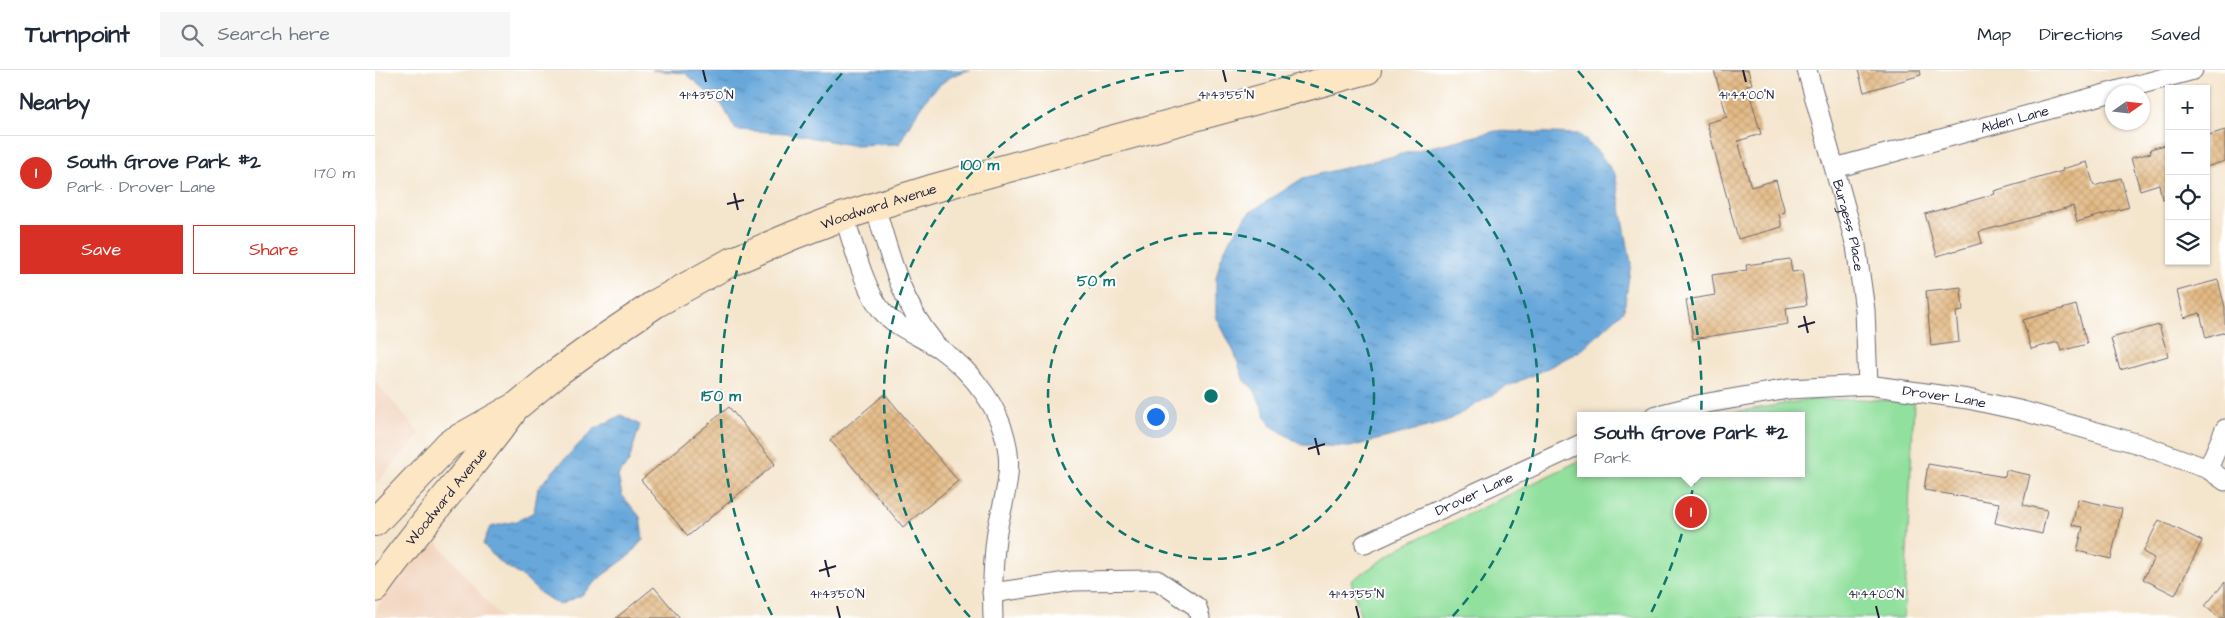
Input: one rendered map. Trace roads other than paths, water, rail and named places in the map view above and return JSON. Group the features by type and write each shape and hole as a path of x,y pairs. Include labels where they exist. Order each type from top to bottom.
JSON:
{"main road":[{"name":"Woodward Avenue","path":"375,522 449,444 518,406 566,366 655,304 729,263 794,235 875,206 992,172 1367,70"},
{"name":"Woodward Avenue","path":"375,588 423,523 472,467 518,406"}],"street":[{"name":"Burgess Place","path":"1807,70 1856,246 1862,281 1868,385"},
{"name":"Alden Lane","path":"1835,168 2193,70"},
{"path":"875,206 904,296 920,326 938,348"},
{"path":"844,216 872,294 882,311 901,327 938,348 962,366 991,404 1001,427 1008,452 1009,474 997,530 993,563 993,618"},
{"name":"Drover Lane","path":"1670,412 1702,404 1788,389 1868,385 1968,399 2023,411 2109,434 2208,469 2225,480"},
{"path":"2208,469 2221,433 2225,429"},
{"name":"Drover Lane","path":"1365,544 1577,446"},
{"path":"992,594 1073,580 1157,580 1197,607 1200,618"}],"water":[{"path":"652,70 970,70 957,74 936,88 919,109 899,144 851,145 787,133 736,130 722,105 685,73"},
{"path":"1496,131 1579,134 1598,152 1615,174 1631,263 1624,310 1583,349 1544,370 1504,388 1446,422 1350,447 1302,445 1270,425 1254,389 1244,381 1235,354 1216,316 1216,278 1221,258 1230,239 1249,213 1303,178"},
{"path":"621,415 640,425 629,461 618,476 622,495 640,517 643,539 629,556 603,575 582,595 559,605 539,592 522,576 498,561 483,544 490,527 517,521 534,512 538,488 593,430"}],"place":[{"name":"South Grove Park #2","path":"1691,512"}]}
